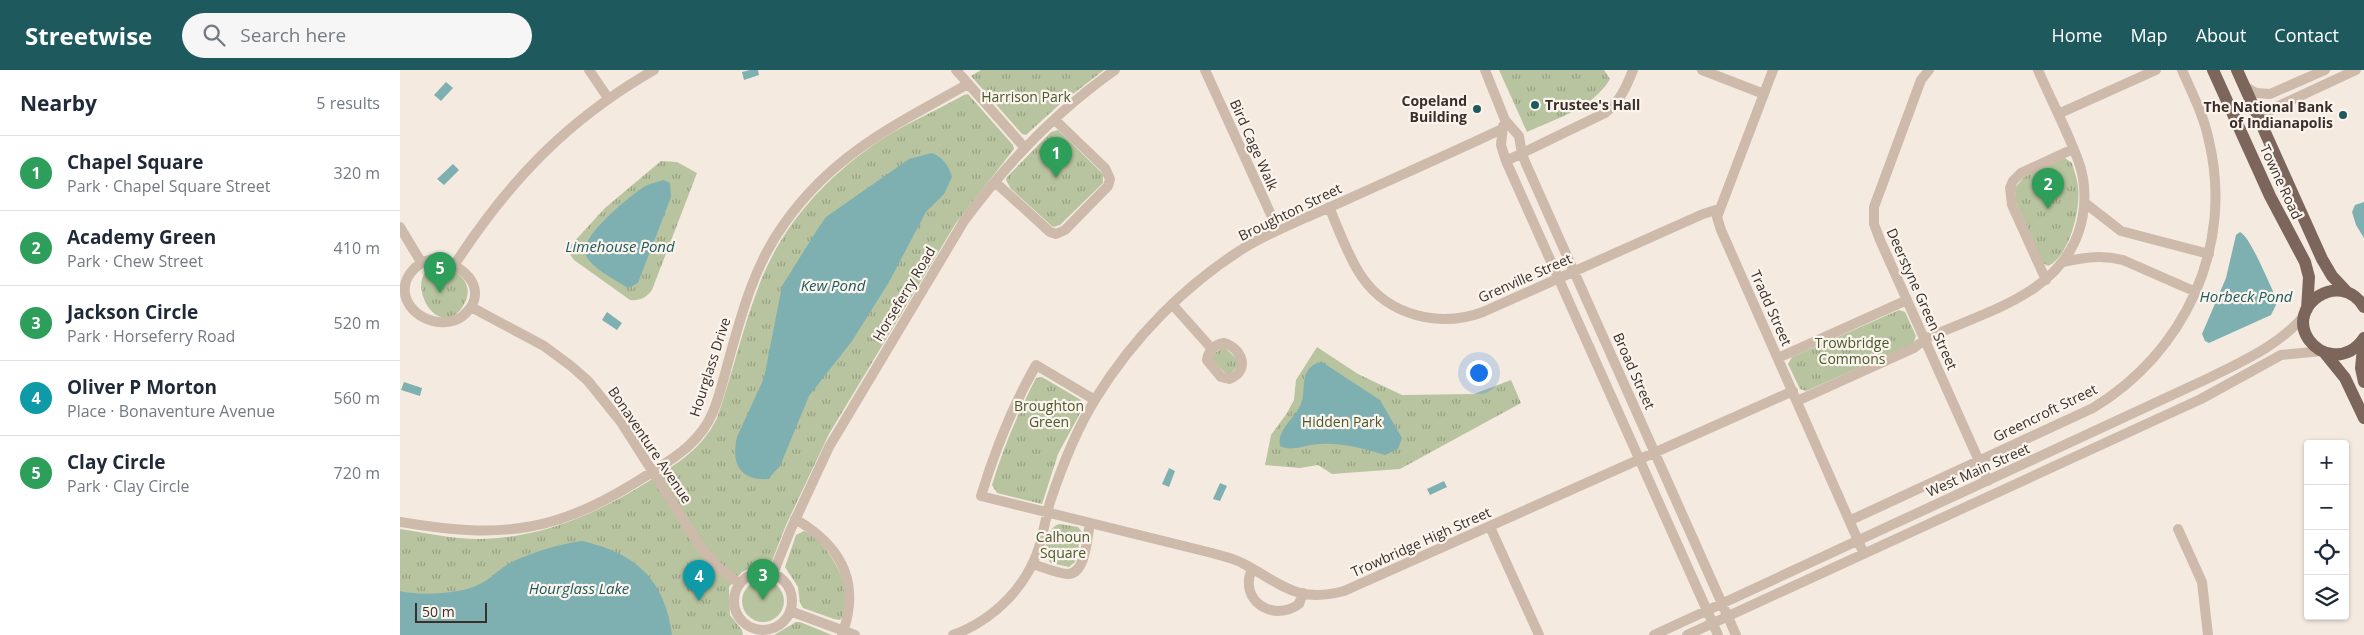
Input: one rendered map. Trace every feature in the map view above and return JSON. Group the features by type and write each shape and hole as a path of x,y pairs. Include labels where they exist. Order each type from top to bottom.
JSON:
{"main road":[{"name":"Towne Road","path":"2213,70 2270,196 2307,266 2309,277 2305,312 2307,337 2323,352"},
{"name":"Towne Road","path":"2237,70 2324,264 2332,276 2364,307"},
{"path":"2305,312 2315,298 2324,292 2338,290 2348,292"},
{"path":"2323,352 2344,353 2355,348 2364,338"},
{"path":"2364,338 2361,368 2364,382"},
{"path":"2323,352 2345,378 2364,418"}],"street":[{"path":"589,70 608,98"},
{"path":"455,264 492,208 522,173 566,130 608,98 654,70"},
{"path":"956,70 1025,148"},
{"name":"Horseferry Road","path":"773,574 795,519 829,447 957,234 981,198 1025,148 1055,120 1116,70"},
{"name":"Bird Cage Walk","path":"1205,70 1278,230"},
{"name":"Broad Street","path":"1485,70 1504,125 1501,145 1506,161 1718,635"},
{"path":"1506,161 1606,113 1623,94 1633,70"},
{"path":"1702,70 1764,94"},
{"path":"1719,210 1773,70"},
{"name":"Deerstyne Green Street","path":"1929,70 1919,75 1873,212 1876,229 1988,481"},
{"name":"Trowbridge High Street","path":"1095,400 1036,365 1020,393 997,443 981,496 1047,514 1212,553 1234,560 1283,588 1303,594 1323,595 1344,591 1640,459 1914,348 1925,339 2016,299 2046,280 2064,262 2080,230 2085,203 2081,170 2038,70"},
{"path":"2058,114 2156,70"},
{"name":"Greencroft Street","path":"1851,520 2086,411 2115,394 2144,368 2164,346 2185,315 2203,275 2215,220 2215,173 2210,143 2202,116 2182,70"},
{"path":"2244,86 2256,92 2270,94 2326,70"},
{"path":"2263,128 2267,114 2272,109 2356,70"},
{"name":"Hourglass Drive","path":"400,522 469,531 496,531 535,526 596,506 691,445 708,424 717,401 742,312 755,278 773,241 800,202 838,163 866,141 968,84"},
{"path":"995,182 1050,232 1056,234 1065,230 1108,186 1110,179 1105,168 1055,120"},
{"name":"Broughton Street","path":"953,635 980,622 998,608 1015,590 1032,564 1040,545 1047,514 1067,455 1095,400 1131,350 1172,304 1244,248 1278,230 1504,125"},
{"name":"Broad Street","path":"1504,125 1520,136 1522,154 1736,635"},
{"path":"2046,280 2012,205 2010,188 2016,177 2021,173 2073,149"},
{"path":"2085,203 2121,231 2209,254"},
{"name":"Grenville Street","path":"1329,207 1363,279 1383,299 1410,314 1444,318 1477,314 1703,214 1719,210"},
{"name":"Tradd Street","path":"1719,210 1718,217 1721,230 1851,520 1864,554"},
{"path":"400,227 421,262"},
{"path":"2064,262 2091,256 2123,260 2196,292"},
{"path":"433,259 455,264 465,272 472,282 474,292 471,307 455,320 436,322 418,313 403,298 408,276 416,265 433,259"},
{"path":"2348,292 2364,296"},
{"path":"1778,358 1907,300"},
{"path":"1172,304 1212,349"},
{"name":"Bonaventure Avenue","path":"471,307 544,346 572,366 601,395 621,422 702,549 720,569 740,584"},
{"name":"West Main Street","path":"1654,635 2231,367 2282,338 2305,312"},
{"name":"West Main Street","path":"1687,635 2192,403 2281,355 2323,352"},
{"path":"795,519 826,540 843,566 850,599 848,620 842,633"},
{"path":"1032,564 1068,574 1075,572 1081,565 1090,523"},
{"path":"1490,527 1539,635"},
{"path":"2178,528 2202,582 2208,635"},
{"path":"1252,569 1248,580 1250,589 1256,601 1267,609 1286,611 1300,604 1303,594"},
{"path":"755,574 773,574 786,582 791,591 790,611 786,619 775,627 752,631 740,617 735,607 735,595 740,584 755,574"},
{"path":"790,611 842,633 855,635"}],"green space":[{"name":"Harrison Park","path":"981,70 1104,70 1060,104 1026,135 1022,134 971,76"},
{"path":"1499,70 1604,70 1610,79 1594,98 1584,105 1573,112 1527,132"},
{"name":"Harrison Park","path":"968,94 1013,145 1014,149 956,223 829,434 786,525 772,561 765,566 753,567 742,572 729,587 730,615 742,630 743,635 400,635 400,529 449,537 479,539 502,538 546,529 589,514 609,504 679,462 704,439 717,418 757,291 776,249 802,211 833,178 879,141 915,120"},
{"path":"1058,130 1103,174 1103,183 1060,225 1053,227 1011,189 1006,180 1051,132"},
{"path":"2065,158 2072,163 2076,177 2078,206 2068,242 2056,261 2048,266 2043,263 2016,202 2015,188 2025,176"},
{"path":"661,161 677,162 697,173 652,290 642,298 630,300 574,260 569,253 571,245 605,208"},
{"path":"438,265 446,267 459,275 467,286 466,301 461,309 451,317 441,317 432,312 422,291 422,280 427,271"},
{"name":"Trowbridge Commons","path":"1899,310 1905,312 1916,336 1913,344 1806,391 1800,389 1788,364 1792,357"},
{"path":"1224,347 1237,359 1239,365 1230,374 1226,374 1212,360 1212,355"},
{"name":"Hidden Park","path":"1317,347 1358,374 1402,395 1474,394 1511,380 1521,403 1400,469 1332,474 1318,465 1300,468 1265,465 1271,435 1294,400 1296,380"},
{"name":"Broughton Green","path":"1042,377 1081,400 1084,406 1058,454 1042,504 997,493 992,485 1006,444 1023,404 1036,378"},
{"name":"Calhoun Square","path":"1056,525 1078,527 1082,532 1075,562 1069,567 1051,563 1045,555 1050,532"},
{"path":"804,531 823,546 839,570 847,597 845,610 840,620 803,608 800,603 798,587 785,567 796,535"},
{"path":"767,580 775,583 781,589 784,601 781,613 775,619 759,622 751,619 745,613 742,597 745,589 751,583"},
{"path":"796,622 800,622 832,635 774,635"}],"water":[{"path":"758,70 759,75 744,80 742,72"},
{"path":"446,82 453,88 441,101 434,95"},
{"name":"Kew Pond","path":"932,153 945,162 952,177 944,194 926,212 889,282 852,341 809,396 780,466 768,479 750,477 739,468 735,446 737,437 764,378 782,286 826,217 909,159"},
{"path":"453,164 459,170 444,185 437,179"},
{"name":"Limehouse Pond","path":"664,180 670,183 671,197 638,283 628,288 603,273 591,263 585,252 586,245 599,226 629,198 645,186"},
{"path":"2364,202 2364,238 2356,225 2352,212 2355,205"},
{"name":"Horbeck Pond","path":"2240,232 2255,252 2278,301 2271,315 2209,343 2205,341 2202,334 2226,278 2236,235"},
{"path":"607,312 622,323 617,330 602,320"},
{"path":"1322,362 1380,400 1402,438 1398,449 1385,455 1358,448 1330,444 1311,445 1300,448 1280,446 1283,430 1302,402 1304,380 1307,372 1313,365"},
{"path":"404,382 422,388 420,396 401,390"},
{"path":"1169,468 1175,471 1169,487 1162,484"},
{"path":"1444,481 1447,487 1430,495 1427,489"},
{"path":"1220,483 1227,486 1220,501 1213,499"},
{"name":"Hourglass Lake","path":"582,541 618,553 645,572 655,584 663,599 672,635 400,635 400,591 429,594 463,590 480,584 508,564 520,558 555,546"}],"place":[{"name":"Trustee's Hall","path":"1535,105"},
{"name":"Copeland Building","path":"1477,109"},
{"name":"The National Bank of Indianapolis","path":"2343,115"},
{"name":"Chapel Square","path":"1056,178"},
{"name":"Academy Green","path":"2048,209"},
{"name":"Clay Circle","path":"440,293"},
{"name":"Jackson Circle","path":"763,600"},
{"name":"Oliver P Morton","path":"699,601"}]}
